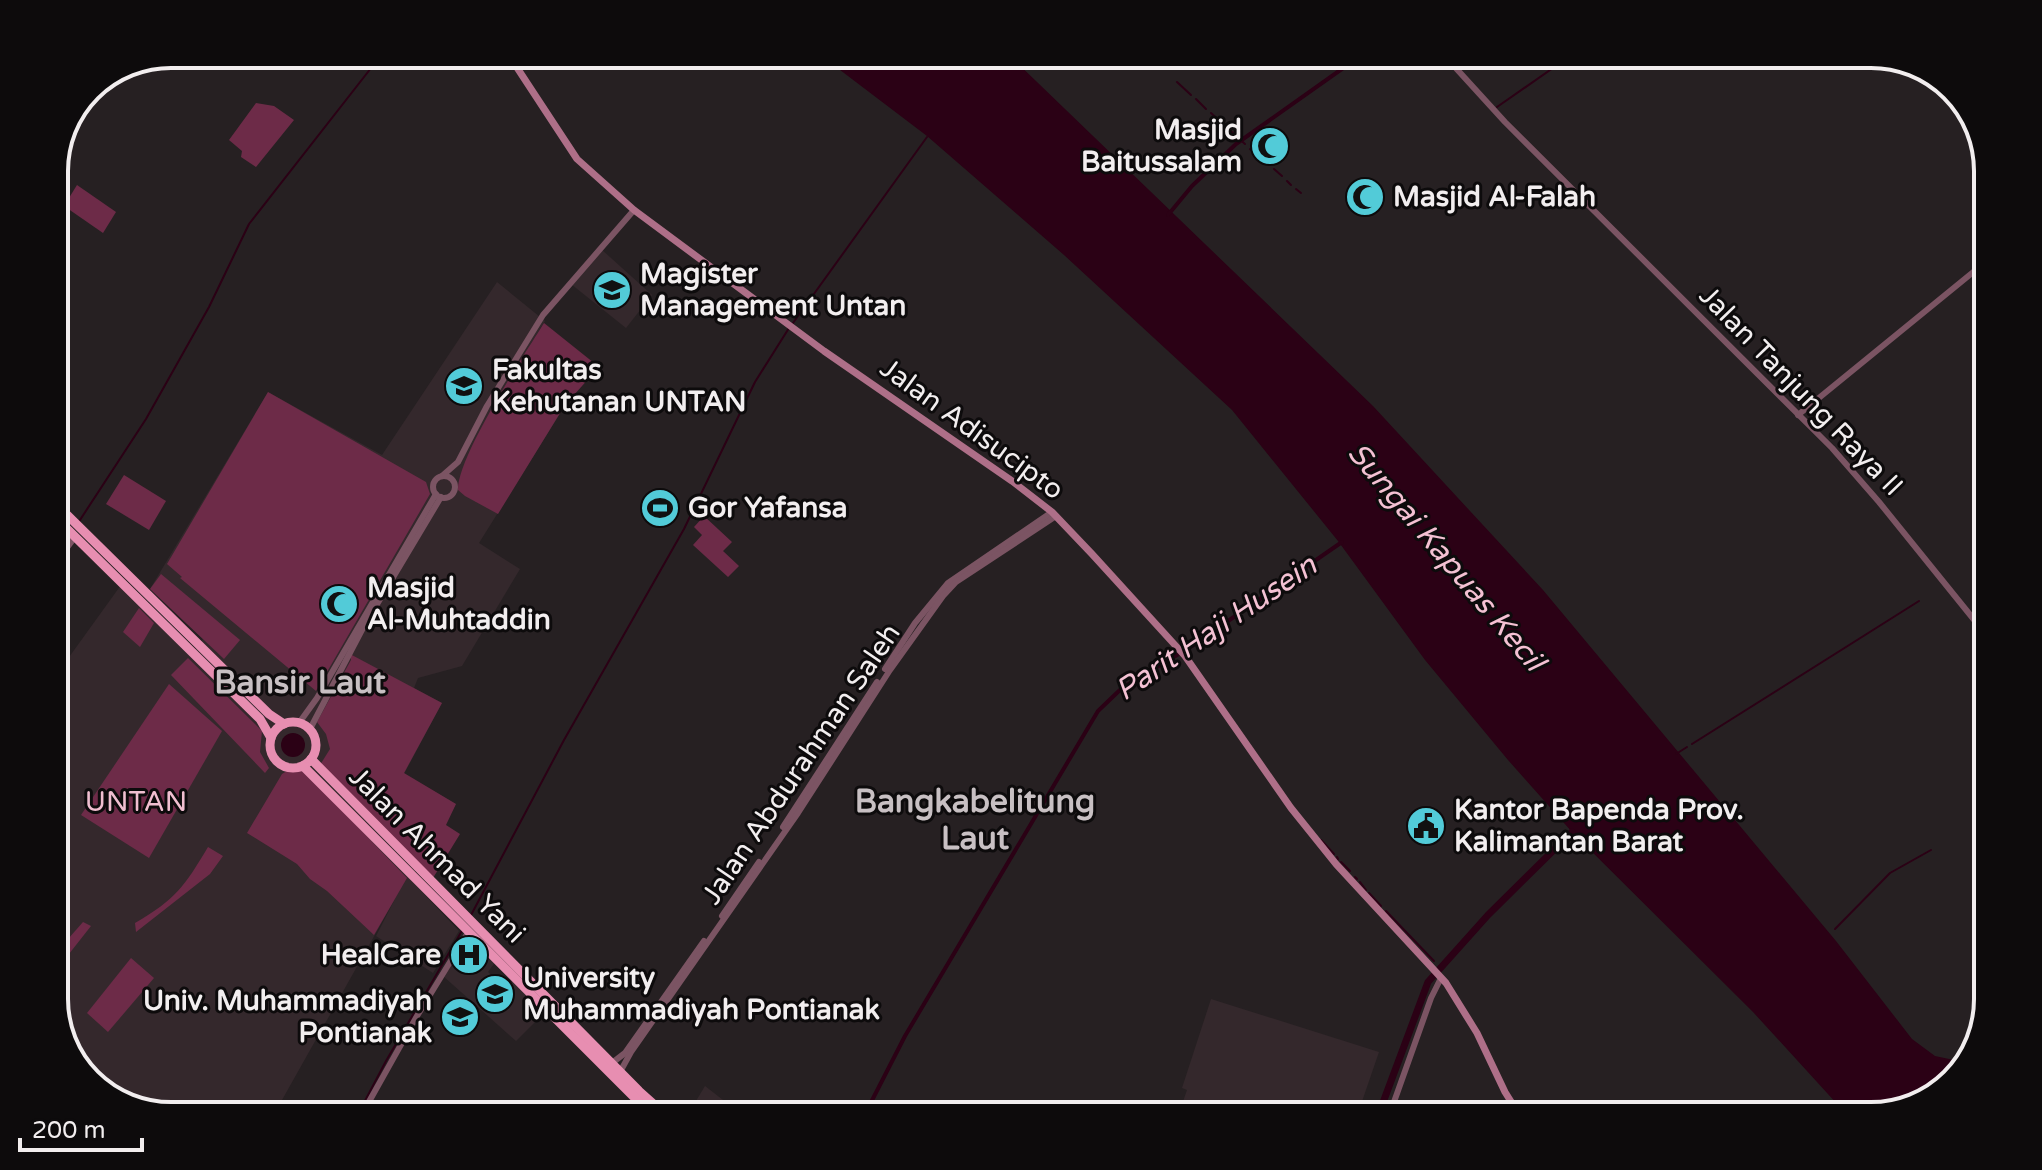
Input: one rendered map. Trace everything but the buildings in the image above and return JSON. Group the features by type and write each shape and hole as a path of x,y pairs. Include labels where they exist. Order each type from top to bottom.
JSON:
{"highway":[{"path":"68,522 74,530"},
{"path":"68,526 264,716 284,724"},
{"path":"264,716 271,738 271,752 279,764 293,768 307,762 314,754 316,741 310,729 299,723 278,727 271,738"},
{"name":"Jalan Ahmad Yani","path":"307,762 467,924 652,1102"},
{"name":"Jalan Ahmad Yani","path":"495,951 640,1102"}],"main road":[{"name":"Jalan Adisucipto","path":"517,68 577,159 634,210 1054,514 1184,656 1327,854 1439,975"},
{"path":"1439,975 1477,1033 1511,1102"}],"street":[{"name":"Jalan Tanjung Raya II","path":"1456,68 1505,122 1832,448 1974,620"},
{"path":"438,496 452,495 458,462 487,406 543,315 634,210"},
{"path":"1798,415 1974,271"},
{"path":"438,496 433,485 458,462"},
{"path":"442,476 449,477 455,483"},
{"path":"299,723 362,625 438,496"},
{"name":"Jalan Abdurahman Saleh","path":"620,1072 637,1040 948,583 1054,514"},
{"path":"68,540 74,530"},
{"path":"310,729 362,625"},
{"path":"369,1102 467,924"},
{"path":"1394,1102 1439,975"},
{"name":"Jalan Abdurahman Saleh","path":"612,1063 637,1040"}],"shaded area":[{"name":"Magister Management Untan","path":"601,249 652,295 626,328 571,284"},
{"path":"497,282 545,321 515,370 561,412 479,543 520,569 462,666 418,678 414,688 442,703 404,774 456,804 421,866 408,877 459,931 433,973 376,936 395,899 281,1102 171,1102 132,1094 98,1072 85,1056 70,1019 68,659 121,585 191,655 203,639 150,589 268,392 382,455"},
{"name":"University Muhammadiyah Pontianak","path":"469,936 496,961 488,972 506,988 514,980 544,1013 516,1041 443,976"},
{"path":"1211,999 1379,1052 1362,1102 1183,1102 1187,1090 1182,1088"},
{"path":"705,1086 726,1102 695,1102"}],"green space":[{"path":"256,103 274,106 294,120 256,167 241,157 242,151 229,140"},
{"path":"77,185 116,212 103,233 68,209 68,200"},
{"path":"544,323 599,367 565,405 498,514 458,490 461,475 479,431"},
{"path":"268,392 426,482 430,494 316,691 167,564"},
{"path":"124,475 166,501 149,530 106,504"},
{"path":"704,516 732,542 723,551 739,566 728,577 693,545 702,535 694,527"},
{"path":"161,574 240,640 224,659 150,589"},
{"path":"139,608 154,623 140,647 123,632"},
{"path":"350,654 442,703 404,773 456,804 446,825 460,834 433,878 320,765 330,749 326,734 317,722 351,660"},
{"path":"188,658 262,731 260,752 269,768 265,773 171,675"},
{"name":"UNTAN","path":"169,684 222,731 149,858 81,815"},
{"path":"290,769 302,769 407,878 374,935 297,864 247,833 282,774"},
{"path":"208,847 223,856 210,874 136,932 135,923 178,891"},
{"path":"83,922 91,926 68,955 68,939"},
{"path":"131,958 154,978 108,1032 87,1013"}],"water":[{"name":"Sungai Kapuas Kecil","path":"837,68 1023,68 1373,406 1543,590 1836,941 1912,1039 1935,1056 1954,1060 1944,1072 1922,1088 1897,1098 1835,1102 1753,1012 1572,832 1508,760 1425,660 1338,541 1232,410 1064,255 927,136"},
{"path":"293,733 302,736 305,745 302,754 293,757 284,754 281,745 284,736"}],"waterway":[{"path":"78,523 146,419 209,307 249,224 371,68"},
{"path":"1168,215 1192,186 1236,144 1343,68"},
{"path":"1497,107 1553,68"},
{"path":"1177,82 1191,95"},
{"path":"1196,99 1206,109"},
{"path":"1211,113 1245,144"},
{"path":"793,323 927,137"},
{"path":"1250,149 1260,157"},
{"path":"1265,162 1269,165"},
{"path":"1274,169 1282,176"},
{"path":"1287,181 1291,185"},
{"path":"1296,189 1301,193"},
{"path":"470,917 564,740 684,529 755,382 789,328"},
{"name":"Parit Haji Husein","path":"871,1102 905,1036 1098,711 1122,688 1192,646 1342,542"},
{"path":"1692,744 1919,601"},
{"path":"1676,754 1687,747"},
{"path":"1383,1102 1428,982 1488,915 1572,832"},
{"path":"1321,840 1334,854"},
{"path":"1835,929 1890,873 1931,850"},
{"path":"1341,862 1350,871"},
{"path":"1360,882 1366,890"},
{"path":"1369,893 1381,906"},
{"path":"1386,911 1434,961"},
{"path":"364,1102 463,929"}],"place":[{"name":"Masjid Baitussalam","path":"1270,146"},
{"name":"Masjid Al-Falah","path":"1365,197"},
{"name":"Magister Management Untan","path":"612,290"},
{"name":"Fakultas Kehutanan UNTAN","path":"464,386"},
{"name":"Gor Yafansa","path":"660,508"},
{"name":"Masjid Al-Muhtaddin","path":"339,604"},
{"name":"Kantor Bapenda Prov. Kalimantan Barat","path":"1426,826"},
{"name":"HealCare","path":"469,955"},
{"name":"University Muhammadiyah Pontianak","path":"495,994"},
{"name":"Univ. Muhammadiyah Pontianak","path":"460,1017"}],"district":[{"name":"Bansir Laut","path":"300,683"},
{"name":"Bangkabelitung Laut","path":"975,820"}]}
